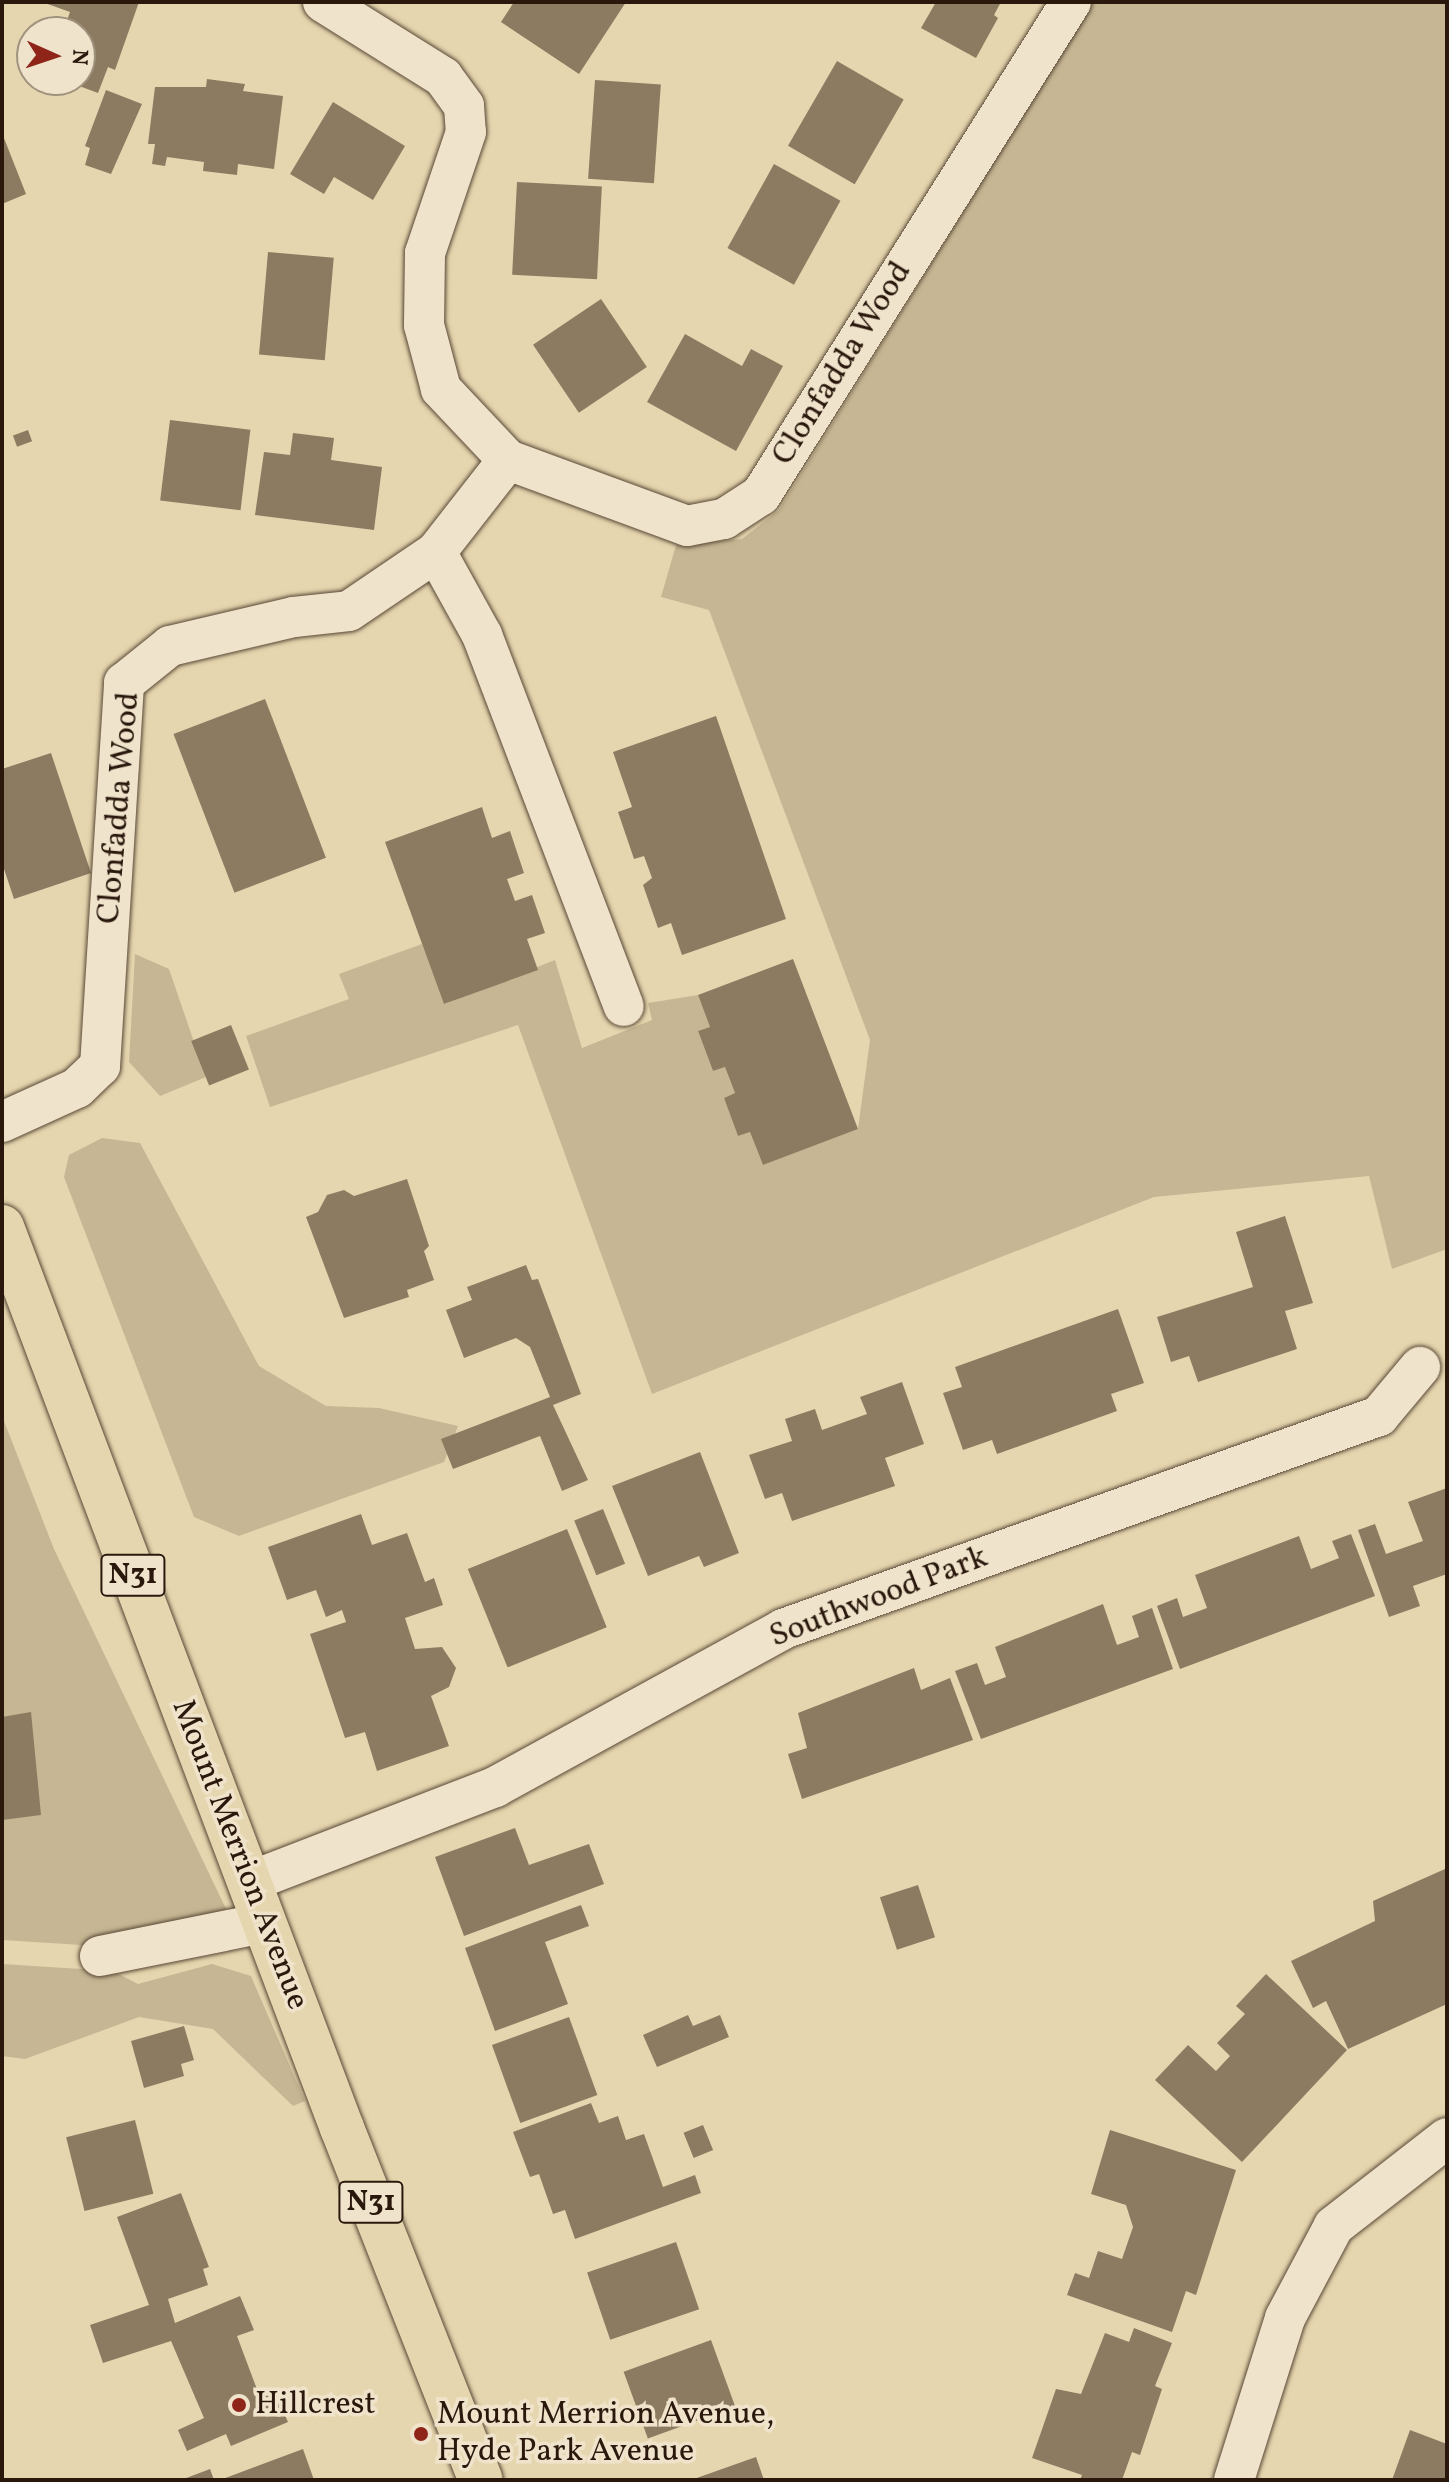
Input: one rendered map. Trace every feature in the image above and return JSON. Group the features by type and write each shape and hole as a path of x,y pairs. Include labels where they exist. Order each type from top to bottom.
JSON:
{"highway":[{"name":"Mount Merrion Avenue","path":"2,1227 264,1923 481,2480"}],"street":[{"name":"Clonfadda Wood","path":"323,2 443,77 464,106 466,132 425,253 424,325 441,389 508,460 687,526 724,519 761,495 1071,2"},
{"name":"Clonfadda Wood","path":"2,1122 77,1088 100,1066 124,683 170,646 294,617 349,611 436,552 508,460"},
{"path":"436,552 482,635 624,1006"},
{"name":"Southwood Park","path":"249,1882 495,1787 783,1629 1379,1416 1420,1367"},
{"path":"100,1956 264,1923"},
{"path":"1234,2480 1285,2318 1334,2226 1447,2138"}],"shaded area":[{"path":"1093,2 1447,2 1447,1249 1392,1269 1369,1176 1154,1197 652,1394 518,1025 270,1107 246,1036 349,999 339,974 422,944 445,1004 555,960 582,1048 652,1020 648,1003 698,995 710,1027 698,1031 713,1071 725,1067 735,1093 724,1098 738,1136 750,1132 763,1165 858,1129 870,1040 709,610 661,597 676,545 742,539 779,510"},
{"path":"135,954 169,969 206,1077 160,1096 129,1062"},
{"path":"102,1138 140,1143 259,1366 326,1406 379,1408 458,1426 444,1462 239,1536 194,1517 64,1177 69,1155"},
{"path":"2,1416 54,1549 227,1911 98,1946 2,1940"},
{"path":"2,1964 113,1971 138,1984 212,1964 251,1976 305,2101 293,2106 213,2029 139,2017 25,2059 2,2056"}],"building":[{"path":"42,2 139,2 115,70 108,67 98,93 96,16 69,16 70,12"},
{"path":"514,2 626,2 579,74 501,22"},
{"path":"936,2 1001,2 994,15 998,18 976,58 921,28"},
{"path":"837,61 904,100 855,184 788,146"},
{"path":"207,79 245,84 243,91 283,96 274,169 238,164 237,175 203,171 204,162 167,157 165,166 152,164 155,144 148,144 155,87 206,87"},
{"path":"595,80 661,85 654,183 588,179"},
{"path":"106,90 142,104 111,174 85,165 90,148 85,146"},
{"path":"333,102 405,146 373,200 334,177 324,194 290,174"},
{"path":"2,133 26,194 2,204"},
{"path":"774,164 840,201 794,285 727,248"},
{"path":"517,182 602,186 597,279 512,275"},
{"path":"268,252 334,258 325,360 259,355"},
{"path":"601,299 647,367 579,413 533,345"},
{"path":"685,334 742,366 751,349 783,366 736,451 647,402"},
{"path":"170,420 250,430 241,510 160,500"},
{"path":"28,430 32,441 17,447 13,435"},
{"path":"293,433 334,438 331,460 382,467 374,530 255,515 264,452 290,455"},
{"path":"265,699 326,858 234,893 174,734"},
{"path":"716,716 786,919 682,955 671,923 658,928 643,885 652,878 644,856 634,859 618,812 632,807 613,752"},
{"path":"51,753 91,873 14,899 2,863 2,769"},
{"path":"482,807 492,838 510,831 524,873 507,879 515,901 532,895 545,933 527,939 538,970 444,1004 385,842"},
{"path":"793,959 858,1129 763,1165 750,1132 738,1136 724,1098 735,1093 725,1067 713,1071 698,1031 710,1027 698,995"},
{"path":"231,1025 249,1070 209,1086 191,1041"},
{"path":"407,1179 429,1246 424,1251 434,1280 407,1290 409,1297 344,1318 306,1217 318,1212 327,1195 344,1190 354,1196"},
{"path":"1285,1216 1313,1303 1285,1311 1297,1349 1198,1382 1189,1356 1171,1362 1157,1317 1253,1287 1236,1232"},
{"path":"526,1265 532,1280 538,1279 581,1394 553,1405 588,1480 562,1491 540,1436 453,1469 441,1439 550,1397 530,1347 516,1338 464,1358 446,1310 472,1300 467,1287"},
{"path":"1118,1309 1144,1383 1111,1394 1117,1411 997,1454 992,1440 963,1450 943,1393 962,1387 955,1367"},
{"path":"902,1382 924,1444 885,1458 895,1486 792,1521 782,1493 765,1499 749,1455 792,1441 785,1419 815,1409 822,1430 867,1414 860,1397"},
{"path":"700,1452 739,1553 704,1567 699,1556 648,1576 612,1486"},
{"path":"1447,1488 1447,1574 1413,1586 1420,1606 1389,1617 1358,1530 1375,1524 1386,1554 1423,1541 1408,1502"},
{"path":"603,1509 625,1564 596,1575 574,1521"},
{"path":"361,1514 372,1545 407,1533 425,1582 434,1578 443,1605 405,1618 415,1649 442,1647 456,1668 449,1687 431,1696 449,1746 377,1771 365,1732 345,1738 310,1634 346,1622 342,1610 326,1617 316,1590 287,1600 268,1547"},
{"path":"567,1529 607,1627 507,1667 468,1569"},
{"path":"1351,1534 1375,1596 1180,1669 1157,1606 1177,1598 1183,1617 1207,1608 1195,1575 1299,1536 1311,1569 1339,1558 1332,1541"},
{"path":"1103,1604 1117,1645 1139,1637 1132,1616 1152,1608 1173,1669 981,1739 955,1671 977,1663 985,1685 1006,1677 995,1647"},
{"path":"914,1668 921,1690 950,1678 973,1740 802,1799 788,1754 807,1748 798,1713"},
{"path":"31,1712 41,1815 2,1820 2,1717"},
{"path":"515,1828 529,1865 589,1844 604,1884 464,1936 435,1857"},
{"path":"1445,1869 1447,2004 1348,2049 1326,2001 1313,2008 1291,1961 1375,1921 1373,1901"},
{"path":"918,1885 935,1937 897,1950 880,1897"},
{"path":"581,1905 589,1926 545,1942 568,2004 495,2031 465,1948"},
{"path":"1266,1974 1347,2050 1242,2162 1155,2080 1188,2045 1216,2071 1230,2056 1217,2043 1245,2014 1236,2006"},
{"path":"688,2015 693,2026 720,2015 729,2037 657,2067 643,2035"},
{"path":"569,2017 597,2095 520,2123 492,2045"},
{"path":"184,2026 194,2060 181,2064 184,2076 144,2088 131,2041"},
{"path":"591,2103 599,2123 618,2116 626,2140 644,2134 663,2187 695,2175 701,2193 575,2239 565,2210 553,2214 539,2174 530,2177 513,2132"},
{"path":"135,2120 153,2194 84,2211 66,2137"},
{"path":"703,2125 713,2150 694,2158 684,2133"},
{"path":"1110,2130 1236,2170 1196,2295 1186,2291 1172,2332 1067,2295 1075,2273 1089,2278 1098,2251 1122,2259 1133,2227 1126,2205 1091,2194"},
{"path":"181,2193 209,2267 203,2269 208,2285 168,2299 175,2323 240,2296 254,2330 237,2336 258,2392 273,2388 288,2422 231,2446 226,2434 187,2451 178,2430 204,2418 171,2341 103,2363 90,2325 149,2305 117,2217"},
{"path":"676,2242 699,2309 610,2340 587,2273"},
{"path":"1134,2328 1172,2343 1155,2386 1162,2389 1140,2455 1132,2452 1122,2480 1080,2480 1082,2475 1032,2458 1056,2389 1081,2394 1105,2333 1129,2342"},
{"path":"711,2340 735,2407 648,2439 624,2372"},
{"path":"1410,2430 1447,2444 1447,2480 1392,2480"},
{"path":"303,2449 314,2480 220,2480"},
{"path":"756,2457 764,2480 691,2480"},
{"path":"210,2469 214,2480 181,2480"}],"place":[{"name":"Hillcrest","path":"239,2405"},
{"name":"Mount Merrion Avenue, Hyde Park Avenue","path":"421,2434"}]}
